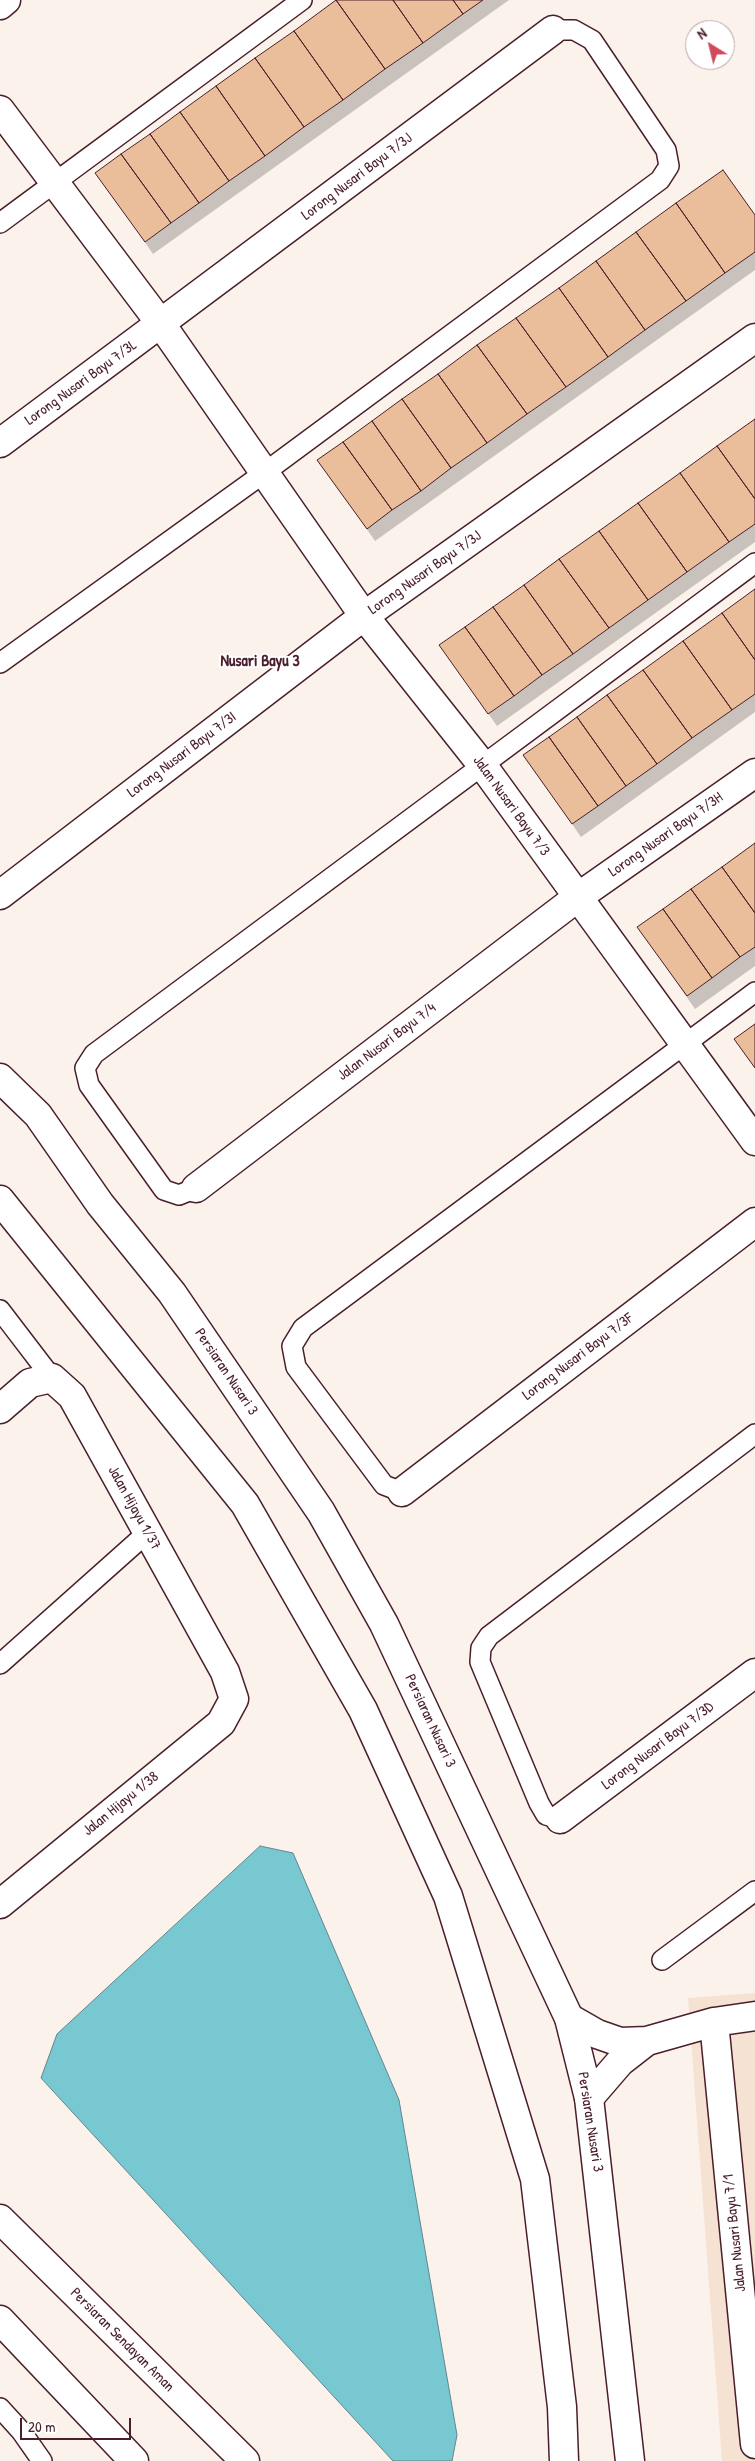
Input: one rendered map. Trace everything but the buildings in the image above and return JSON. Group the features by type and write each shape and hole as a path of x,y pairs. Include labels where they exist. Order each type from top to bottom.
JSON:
{"street":[{"path":"0,5 6,0"},
{"name":"Lorong Nusari Bayu 7/3J","path":"161,324 553,30"},
{"name":"Jalan Nusari Bayu 7/3","path":"0,110 161,324 364,616 483,766 755,1141"},
{"name":"Lorong Nusari Bayu 7/3L","path":"0,443 161,324"},
{"name":"Lorong Nusari Bayu 7/3J","path":"364,616 755,338"},
{"name":"Lorong Nusari Bayu 7/3I","path":"0,895 364,616"},
{"name":"Lorong Nusari Bayu 7/3H","path":"578,897 755,773"},
{"name":"Jalan Nusari Bayu 7/4","path":"196,1188 578,897"},
{"name":"Persiaran Nusari 3","path":"0,1078 38,1115 100,1204 172,1292 321,1512 384,1624 569,2018 589,2098 630,2461"},
{"path":"0,1200 246,1504 363,1710 448,1896 535,2180 562,2407 564,2461"},
{"name":"Lorong Nusari Bayu 7/3F","path":"402,1492 755,1222"},
{"path":"0,1408 30,1384 52,1378"},
{"name":"Jalan Hijayu 1/37","path":"52,1378 72,1396 225,1672 234,1699"},
{"name":"Lorong Nusari Bayu 7/3D","path":"560,1819 755,1673"},
{"name":"Jalan Hijayu 1/38","path":"0,1904 221,1723 234,1699"},
{"path":"569,2018 597,2034 620,2042 647,2041 714,2022 755,2016"},
{"name":"Jalan Nusari Bayu 7/1","path":"714,2022 755,2444"},
{"path":"589,2098 620,2062 647,2041"},
{"name":"Persiaran Sendayan Aman","path":"0,2219 245,2461"},
{"path":"0,2320 134,2461"}],"lane":[{"path":"0,223 302,0"},
{"path":"0,663 264,473 660,180 669,166 666,150 592,40 574,30 553,30"},
{"path":"196,1188 179,1195 164,1190 88,1085 85,1068 94,1054 755,563"},
{"path":"402,1492 384,1485 296,1368 292,1346 303,1328 755,992"},
{"path":"0,1310 52,1378"},
{"path":"560,1819 546,1815 539,1803 480,1662 481,1648 489,1636 755,1434"},
{"path":"0,1664 148,1532"},
{"path":"662,1960 755,1891"},
{"path":"0,2408 21,2431 42,2461"}],"shaded area":[{"path":"755,1993 755,2461 722,2461 688,1998"}],"water":[{"path":"260,1846 293,1853 399,2100 457,2435 452,2461 393,2461 41,2078 57,2034"}],"district":[{"name":"Nusari Bayu 3","path":"260,662"}]}
